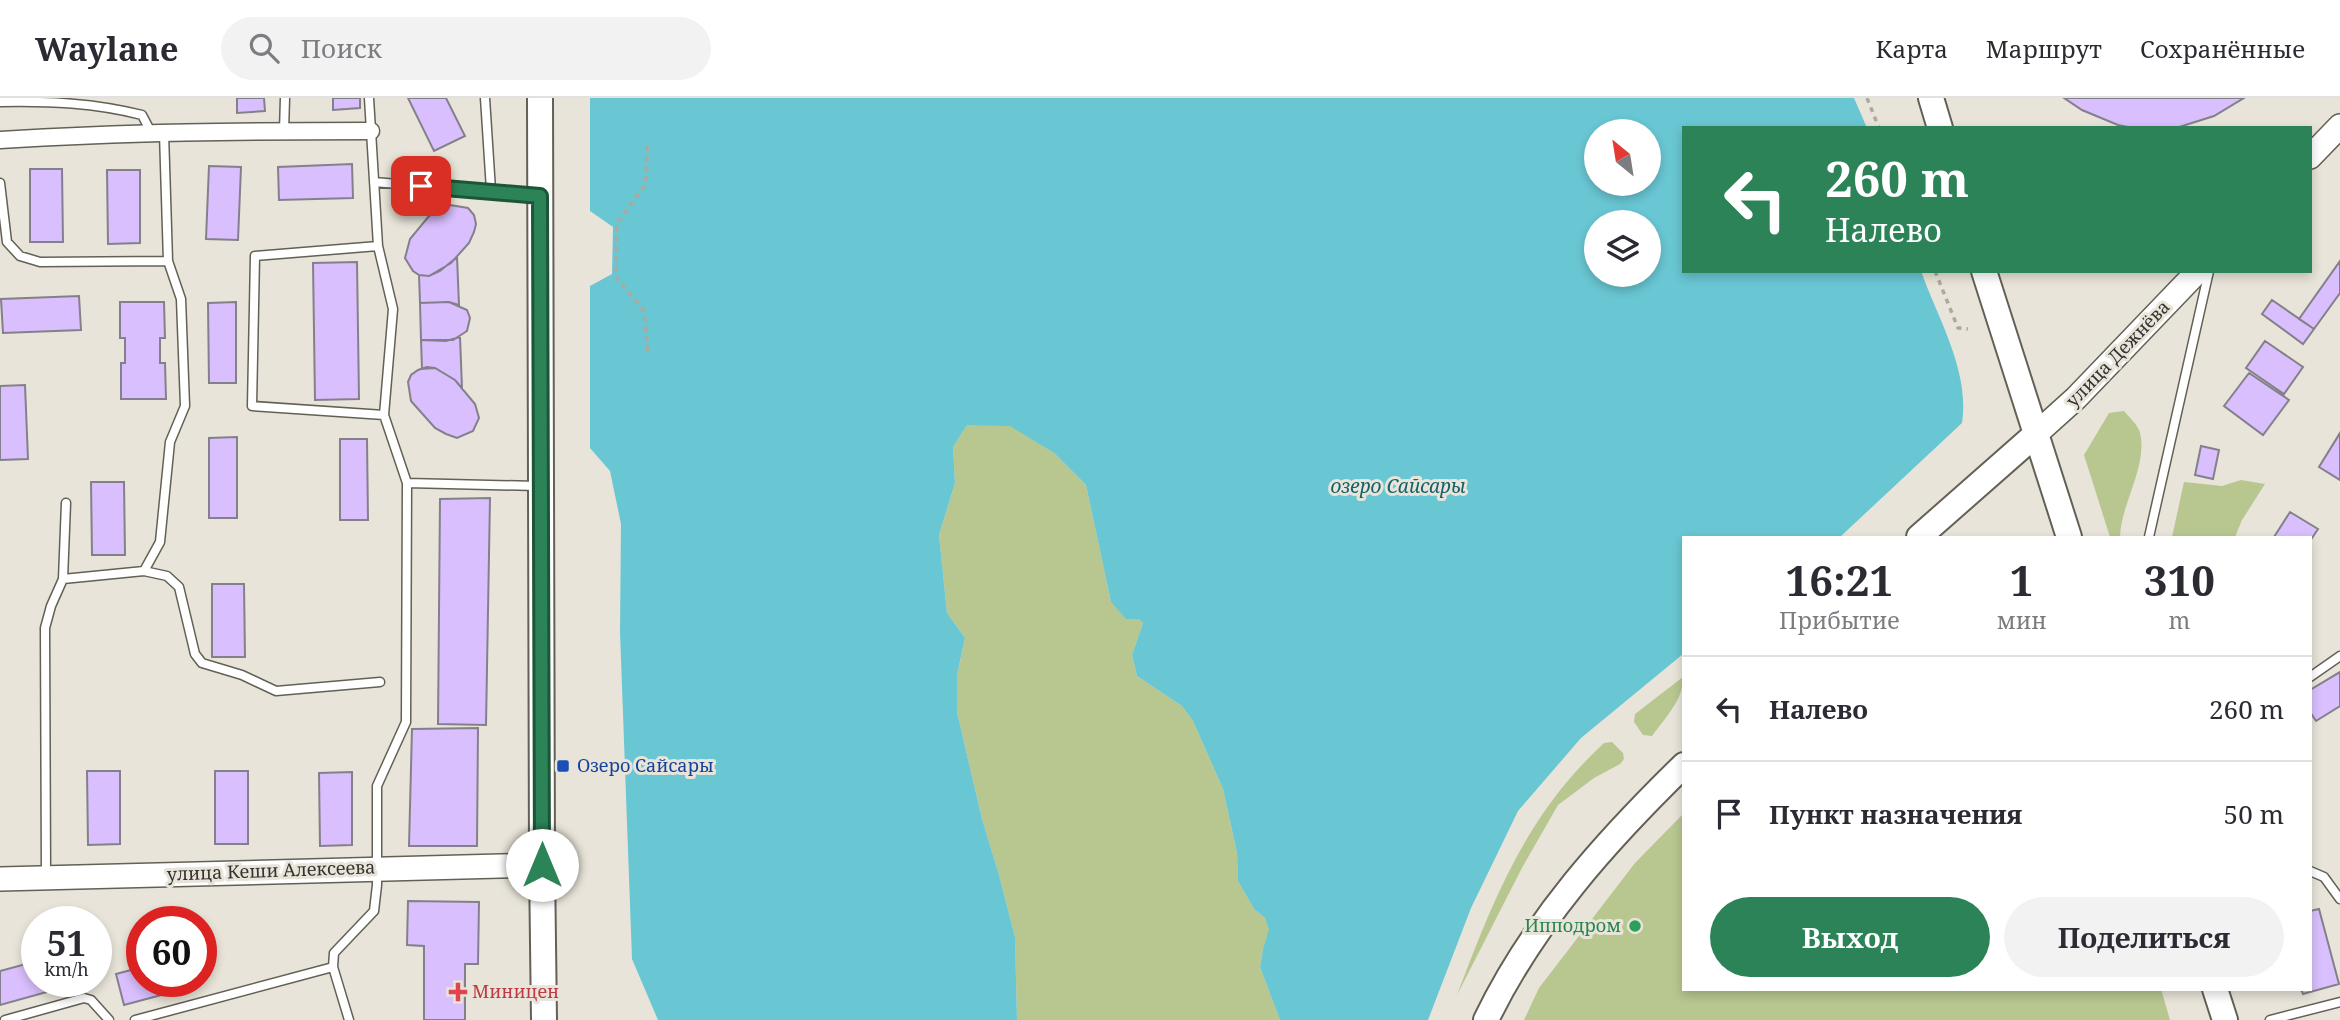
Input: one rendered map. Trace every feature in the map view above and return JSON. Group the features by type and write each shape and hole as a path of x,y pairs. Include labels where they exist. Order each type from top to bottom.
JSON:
{"main road":[{"path":"540,98 544,1020"},
{"path":"1931,98 1939,126"},
{"path":"2312,155 2340,126"},
{"path":"1985,273 2069,536"},
{"name":"улица Дежнёва","path":"2036,434 2076,398 2196,273"},
{"path":"1920,536 2036,434"},
{"path":"1486,1020 1496,999 1533,941 1580,874 1639,808 1682,767"},
{"name":"улица Кеши Алексеева","path":"0,879 542,865"},
{"path":"2216,991 2225,1020"}],"street":[{"path":"0,140 86,134 371,131"}],"lane":[{"path":"284,131 285,98"},
{"path":"349,1020 333,967 334,953 374,911 378,868 377,786 406,723 407,483 384,415 393,309 378,246 369,98"},
{"path":"485,98 491,190"},
{"path":"0,102 74,100 142,115 158,133 168,261 181,299 186,406 170,442 160,542 144,571"},
{"path":"374,182 540,196"},
{"path":"0,183 8,242 20,256 40,262 168,261"},
{"path":"378,246 255,256 252,406 384,415"},
{"path":"2149,536 2209,273"},
{"path":"407,483 541,486"},
{"path":"46,878 45,628 62,579 66,503"},
{"path":"62,579 144,571 173,579 179,587 195,654 202,663 242,675 276,691 380,682"},
{"path":"2312,676 2340,656"},
{"path":"2312,872 2324,877 2340,900"},
{"path":"135,1020 333,967"},
{"path":"5,1020 84,998 91,1000 110,1020"},
{"path":"2270,1020 2340,1002"}],"path":[{"path":"1867,98 1878,126"},
{"path":"647,146 646,184 617,223 617,277 644,311 648,354"},
{"path":"1936,273 1958,328 1968,329"}],"green space":[{"path":"2124,411 2139,430 2141,446 2120,536 2110,536 2084,455 2109,413"},
{"path":"967,425 1009,425 1054,453 1086,485 1111,602 1143,623 1132,655 1137,676 1182,706 1193,721 1223,789 1237,853 1238,881 1254,909 1265,918 1270,929 1260,967 1280,1020 1017,1020 1015,937 982,819 957,712 957,675 965,638 947,613 939,535 955,483 953,447"},
{"path":"2241,480 2265,484 2242,520 2235,536 2172,536 2184,482 2222,486"},
{"path":"1682,678 1677,701 1652,736 1643,735 1634,722 1635,714"},
{"path":"1612,742 1623,753 1624,759 1558,805 1523,866 1457,995 1499,892 1533,829 1553,799 1577,771 1604,743"},
{"name":"Ипподром","path":"1682,815 1682,991 2162,991 2170,1020 1524,1020 1539,988 1635,863"}],"water":[{"name":"озеро Сайсары","path":"590,98 1854,98 1866,126 1682,126 1682,273 1922,273 1957,365 1963,404 1962,423 1841,536 1682,536 1682,655 1581,738 1518,811 1471,908 1428,1020 1280,1020 1260,967 1269,929 1265,918 1254,909 1238,881 1237,853 1223,789 1193,721 1182,706 1137,676 1132,655 1143,623 1139,619 1126,619 1111,602 1086,485 1054,453 1010,426 967,425 953,447 955,483 939,535 947,613 965,638 957,675 957,712 982,819 1015,937 1017,1020 658,1020 632,959 620,632 621,524 610,471 590,448 590,286 612,274 613,227 590,211"}],"building":[{"path":"237,98 264,98 265,111 237,113"},
{"path":"333,98 360,98 360,108 333,110"},
{"path":"408,98 446,98 465,136 434,151"},
{"path":"2064,98 2244,98 2214,116 2182,126 2123,126 2082,110"},
{"path":"352,164 353,198 279,200 278,167"},
{"path":"209,166 241,167 238,240 206,239"},
{"path":"30,169 62,169 63,242 30,242"},
{"path":"107,170 140,170 140,243 108,244"},
{"path":"450,205 468,208 474,215 474,232 469,243 451,263 429,276 419,275 405,258 410,239 429,216"},
{"path":"457,257 459,305 449,302 420,303 419,275 429,276 440,271"},
{"path":"2340,261 2340,293 2314,329 2299,319"},
{"path":"357,262 359,399 315,400 313,263"},
{"path":"79,296 81,330 3,333 1,299"},
{"path":"2272,300 2314,329 2303,344 2262,314"},
{"path":"120,302 164,302 165,338 160,338 160,363 165,363 166,399 121,399 121,363 125,363 125,338 120,338"},
{"path":"236,302 236,383 209,383 208,303"},
{"path":"449,302 467,310 470,318 467,331 453,340 421,340 420,303"},
{"path":"460,337 462,388 455,380 435,368 422,369 421,340 446,341"},
{"path":"2265,341 2303,367 2284,394 2246,368"},
{"path":"427,367 435,368 455,380 475,404 479,418 473,431 457,438 446,434 435,428 411,401 408,382 411,375"},
{"path":"2249,373 2289,400 2263,435 2224,406"},
{"path":"25,385 28,459 0,460 0,386"},
{"path":"2340,433 2340,480 2319,467"},
{"path":"237,437 237,518 209,518 209,438"},
{"path":"340,439 367,439 368,520 340,520"},
{"path":"2201,446 2219,450 2213,479 2195,475"},
{"path":"91,482 124,482 125,555 92,555"},
{"path":"490,498 486,725 438,724 440,499"},
{"path":"2290,512 2318,529 2312,538 2275,536"},
{"path":"212,584 244,584 245,657 212,657"},
{"path":"2340,672 2340,706 2316,721 2312,715 2312,689"},
{"path":"478,728 477,846 409,846 412,729"},
{"path":"87,771 120,771 120,844 88,845"},
{"path":"215,771 248,771 248,844 215,844"},
{"path":"352,772 352,845 320,846 319,773"},
{"path":"408,901 479,902 478,964 465,964 465,1020 424,1020 424,946 407,945"},
{"path":"2319,909 2339,984 2303,994 2302,991 2312,991 2312,911"},
{"path":"21,965 21,997 29,997 0,1005 0,971"},
{"path":"126,971 126,997 154,997 124,1005 116,974"}],"place":[{"name":"Озеро Сайсары","path":"563,766"},
{"name":"Ипподром","path":"1635,926"},
{"name":"Миницен","path":"458,992"}],"route":[{"path":"421,186 540,196 542,865"}]}
